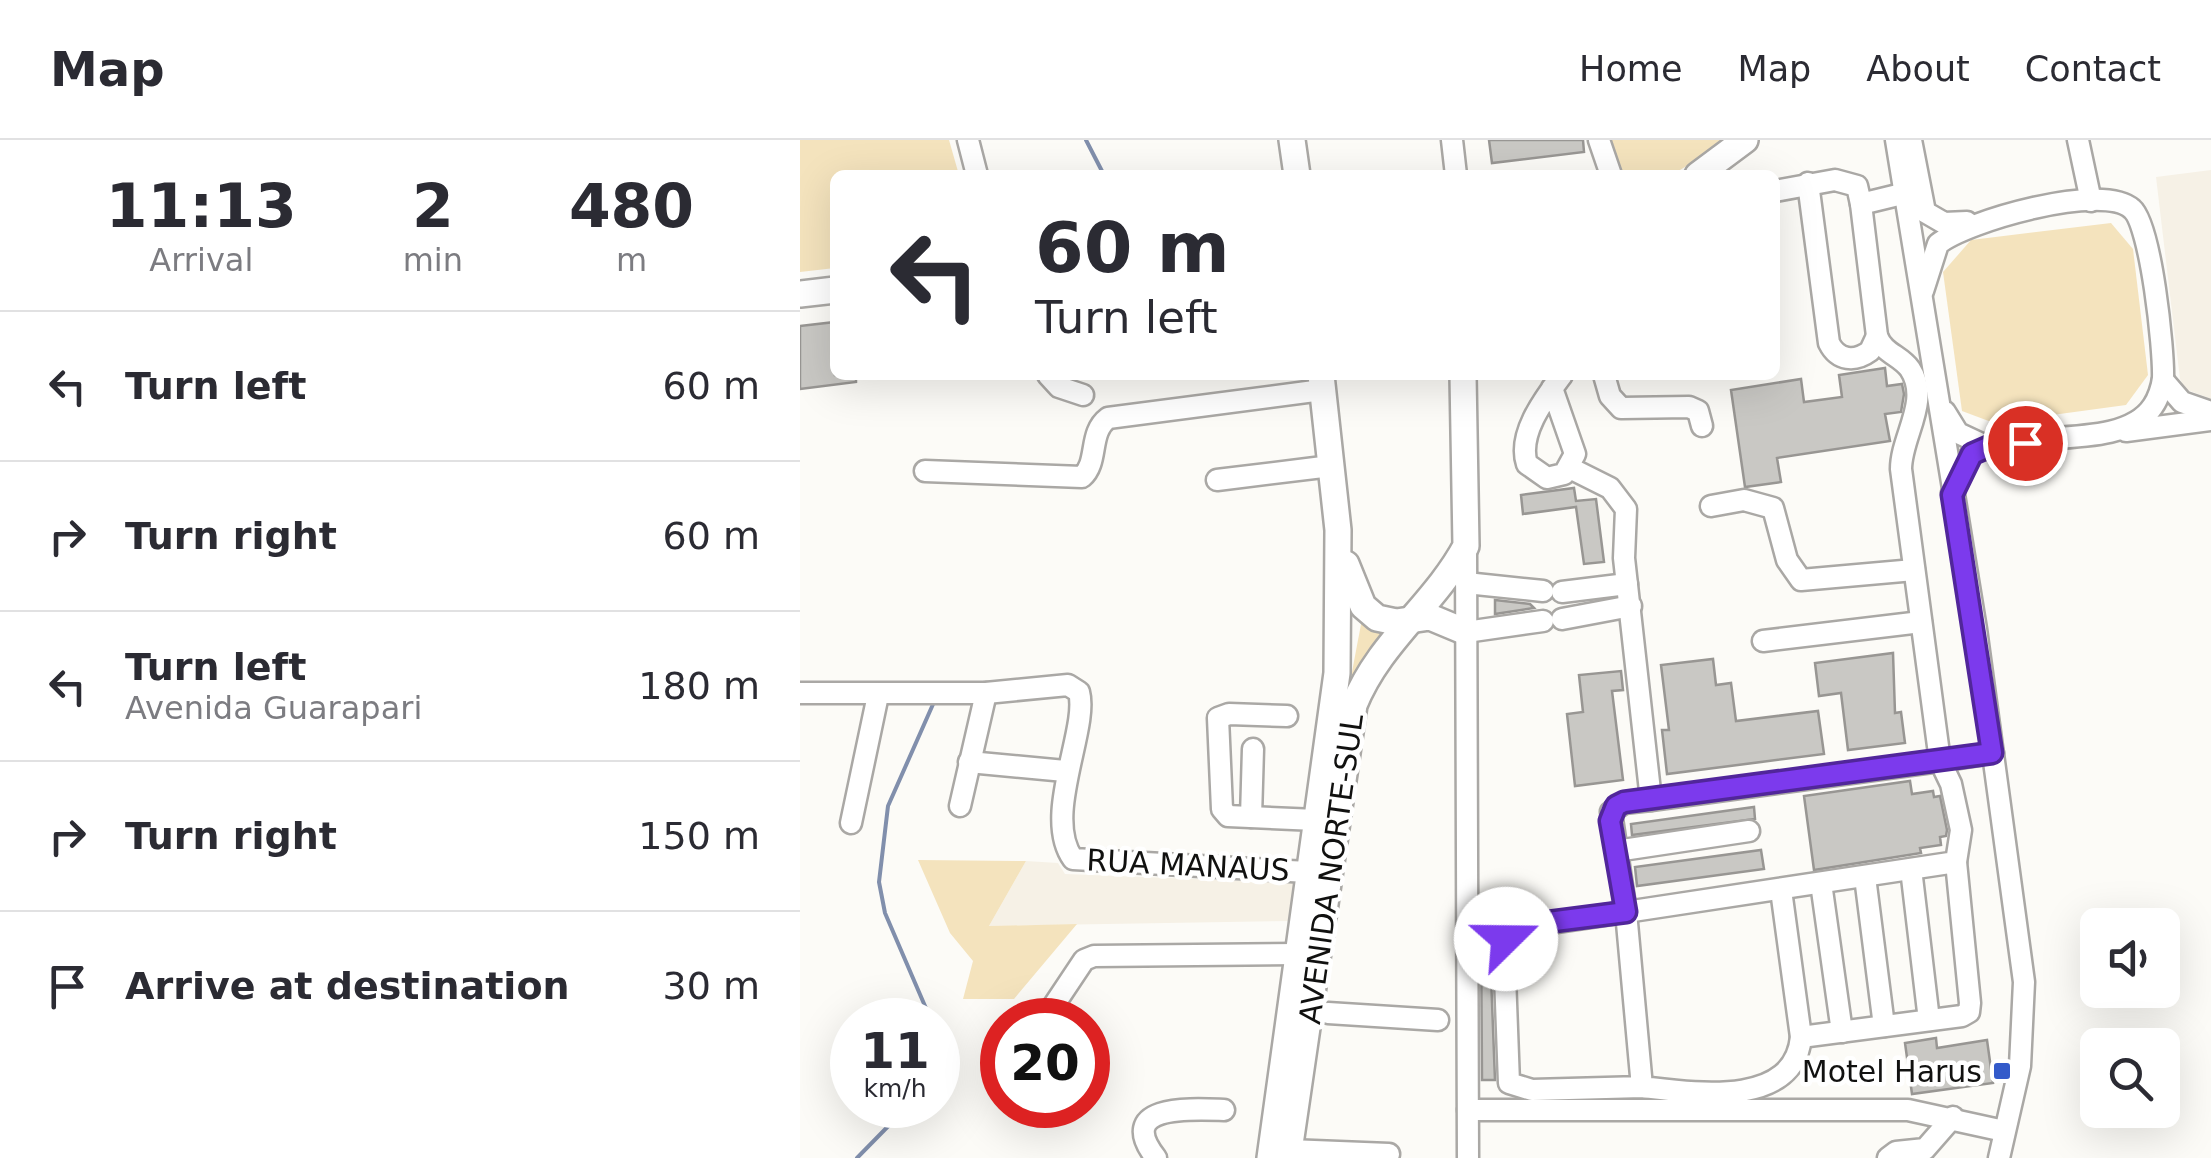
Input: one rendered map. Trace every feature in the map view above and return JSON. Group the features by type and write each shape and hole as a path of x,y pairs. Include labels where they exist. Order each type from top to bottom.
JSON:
{"main road":[{"path":"1705,170 1745,140"},
{"path":"800,294 830,291"},
{"path":"800,308 830,305"},
{"path":"1463,380 1466,546"},
{"name":"AVENIDA NORTE-SUL","path":"1282,1155 1305,1049 1308,872 1337,674 1338,530 1321,382"},
{"path":"1338,530 1363,606 1377,618 1406,622 1430,618 1466,632"},
{"name":"AVENIDA NORTE-SUL","path":"1282,1155 1308,961 1354,705 1374,665 1466,546"}],"street":[{"path":"968,140 976,170"},
{"path":"1452,140 1455,170"},
{"path":"1598,140 1608,170"},
{"path":"1896,140 1992,753 2026,1011 2020,1066 1999,1158"},
{"path":"1911,140 1925,212 1954,224 2091,201 2123,202 2144,222 2163,380 2182,402 2211,412"},
{"path":"2078,140 2091,201"},
{"path":"1780,190 1808,183 1853,182 1861,204 1877,336 1884,349 1911,372 1918,408 1901,462 1940,761 1951,784 1961,830 1956,862 1970,1008 1962,1016 1801,1037"},
{"path":"1808,183 1829,343 1838,355 1855,359 1870,351 1877,336"},
{"path":"1861,204 1902,194"},
{"path":"1921,300 1938,244 1988,217"},
{"path":"1053,380 1059,387 1083,395"},
{"path":"1605,380 1610,396 1621,408 1690,407 1698,411 1702,426"},
{"path":"2099,434 2144,416 2163,380"},
{"path":"925,471 1075,479 1090,470 1097,430 1108,418 1321,382"},
{"path":"1557,382 1530,429 1524,458 1532,471 1547,478 1570,468"},
{"path":"1557,382 1575,447 1570,468"},
{"path":"1939,402 1958,433 1988,447"},
{"path":"1952,495 1967,459 1988,447 2211,420"},
{"path":"1217,480 1331,466"},
{"path":"1570,468 1610,488 1626,509 1628,584 1651,800"},
{"path":"1711,506 1755,500 1773,508 1787,560 1801,580 1914,570"},
{"path":"1466,546 1468,1158"},
{"path":"1466,583 1553,592 1628,584"},
{"path":"1466,632 1631,606"},
{"path":"1763,641 1921,622"},
{"name":"RUA MANAUS","path":"986,693 1068,685 1079,692 1081,704 1065,771 1067,849 1079,862 1308,872"},
{"path":"800,693 986,693 960,806"},
{"path":"851,824 878,696"},
{"path":"1287,716 1228,714 1218,718 1222,809 1228,816 1316,820"},
{"path":"1251,817 1253,749"},
{"path":"1642,1087 1626,912 1611,812 1624,802 1992,753"},
{"path":"969,762 1065,771"},
{"path":"1616,851 1749,831"},
{"path":"1781,890 1801,1037 1788,1072 1764,1086 1742,1091 1642,1087 1524,1090 1510,1083 1506,1074 1504,949 1510,929 1956,862"},
{"path":"1910,870 1929,1020"},
{"path":"1865,876 1884,1026"},
{"path":"1821,883 1842,1032"},
{"path":"1059,998 1084,960 1094,956 1308,961 1328,1014"},
{"path":"1328,1014 1438,1020"},
{"path":"1305,1049 1328,1014"},
{"path":"1156,1158 1146,1140 1147,1126 1156,1114 1170,1108 1224,1110"},
{"path":"1468,1110 1908,1110 2004,1131"},
{"path":"1888,1158 1896,1152 1925,1149 1953,1117"},
{"path":"1282,1155 1389,1154"}],"shaded area":[{"path":"800,140 949,140 958,170 830,170 830,269 800,272"},
{"path":"1609,140 1728,140 1680,170 1620,170 1612,160"},
{"path":"2211,170 2211,399 2185,389 2180,379 2156,177"},
{"path":"2111,223 2133,249 2148,375 2126,405 1994,423 1962,411 1943,272 1971,240"},
{"path":"1362,619 1390,632 1348,693"},
{"path":"918,860 1026,861 989,926 1077,924 1015,998 963,999 973,961 950,933"},
{"path":"1026,861 1058,863 1065,874 1296,883 1291,921 989,926"}],"building":[{"path":"1489,140 1583,140 1584,152 1492,163"},
{"path":"830,323 830,380 856,382 800,389 800,326"},
{"path":"1885,368 1887,386 1902,384 1904,394 1901,412 1885,414 1890,441 1777,458 1781,482 1745,487 1731,390 1801,379 1804,402 1842,397 1839,375"},
{"path":"1574,488 1576,501 1596,499 1604,562 1584,564 1576,507 1523,514 1521,495"},
{"path":"1495,600 1530,604 1534,608 1495,614"},
{"path":"1893,653 1895,713 1901,712 1905,743 1848,750 1841,693 1819,696 1815,663"},
{"path":"1713,659 1716,685 1731,683 1736,721 1818,711 1824,754 1667,774 1662,730 1669,730 1661,665"},
{"path":"1621,671 1623,690 1612,691 1623,780 1575,786 1567,714 1583,712 1579,675"},
{"path":"1910,781 1912,794 1933,791 1934,797 1940,796 1947,830 1946,836 1940,837 1941,845 1920,848 1921,853 1814,870 1804,796"},
{"path":"1754,807 1755,819 1632,835 1631,824"},
{"path":"1761,850 1764,869 1637,886 1635,867"},
{"path":"1481,919 1500,919 1490,950 1495,1080 1482,1080"},
{"path":"1936,1038 1937,1048 1987,1040 1993,1083 1912,1094 1905,1043"}],"waterway":[{"path":"1086,140 1101,170"},
{"path":"922,998 885,913 879,882 888,806 934,702"},
{"path":"857,1158 886,1128"}],"place":[{"name":"Motel Harus","path":"2002,1071"}],"route":[{"path":"1506,939 1516,926 1626,912 1610,821 1611,812 1624,802 1992,753 1976,629 1952,495 1972,454 1988,447 2025,443"}]}
